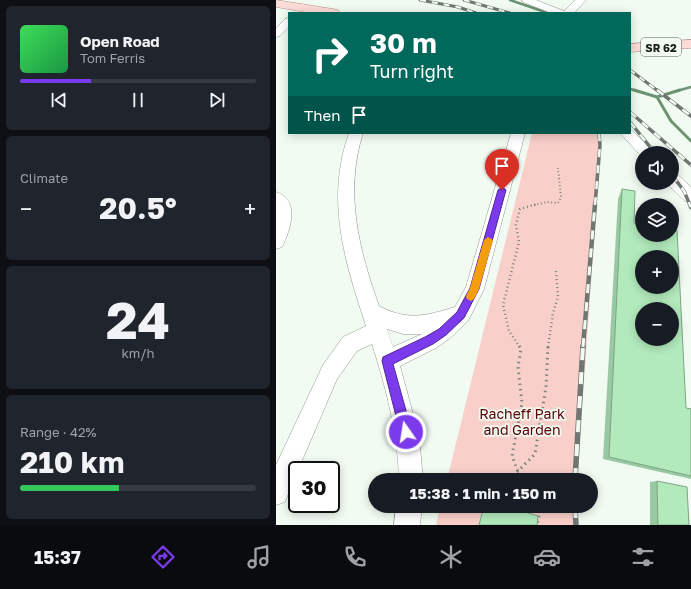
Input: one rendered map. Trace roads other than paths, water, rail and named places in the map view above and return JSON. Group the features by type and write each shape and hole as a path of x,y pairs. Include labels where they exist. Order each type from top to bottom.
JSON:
{"main road":[{"path":"276,3 300,10 322,12"},
{"name":"SR 62","path":"631,48 691,44"}],"street":[{"path":"527,0 558,12"},
{"path":"569,12 581,0"},
{"path":"276,34 288,22"},
{"path":"356,134 352,146 348,172 347,217 350,240 359,278 387,361 400,406 409,446 411,473"},
{"path":"387,361 429,341 442,332 461,315 474,289 518,134"},
{"path":"628,134 640,146"},
{"path":"679,186 691,197"},
{"path":"276,198 280,202 284,215 281,231 276,242"},
{"path":"276,493 330,372 350,344 374,322 406,326 429,324 461,315"},
{"path":"407,525 408,513"}],"waterway":[{"path":"510,0 545,12"},
{"path":"677,91 691,87"},
{"path":"631,89 637,91"},
{"path":"634,90 657,97"},
{"path":"657,97 680,90"},
{"path":"657,97 671,121 691,141"}],"railway":[{"path":"420,0 458,7 473,12"},
{"path":"464,0 506,12"},
{"path":"631,71 658,91"},
{"path":"657,90 691,116"},
{"path":"631,113 691,165"},
{"path":"631,123 649,146"},
{"path":"595,205 600,145 599,134"},
{"path":"679,184 684,191 690,205"},
{"path":"583,347 595,204"},
{"path":"575,473 583,346"},
{"path":"575,513 576,525"}],"park label":[{"name":"Racheff Park and Garden","path":"522,422"}]}
